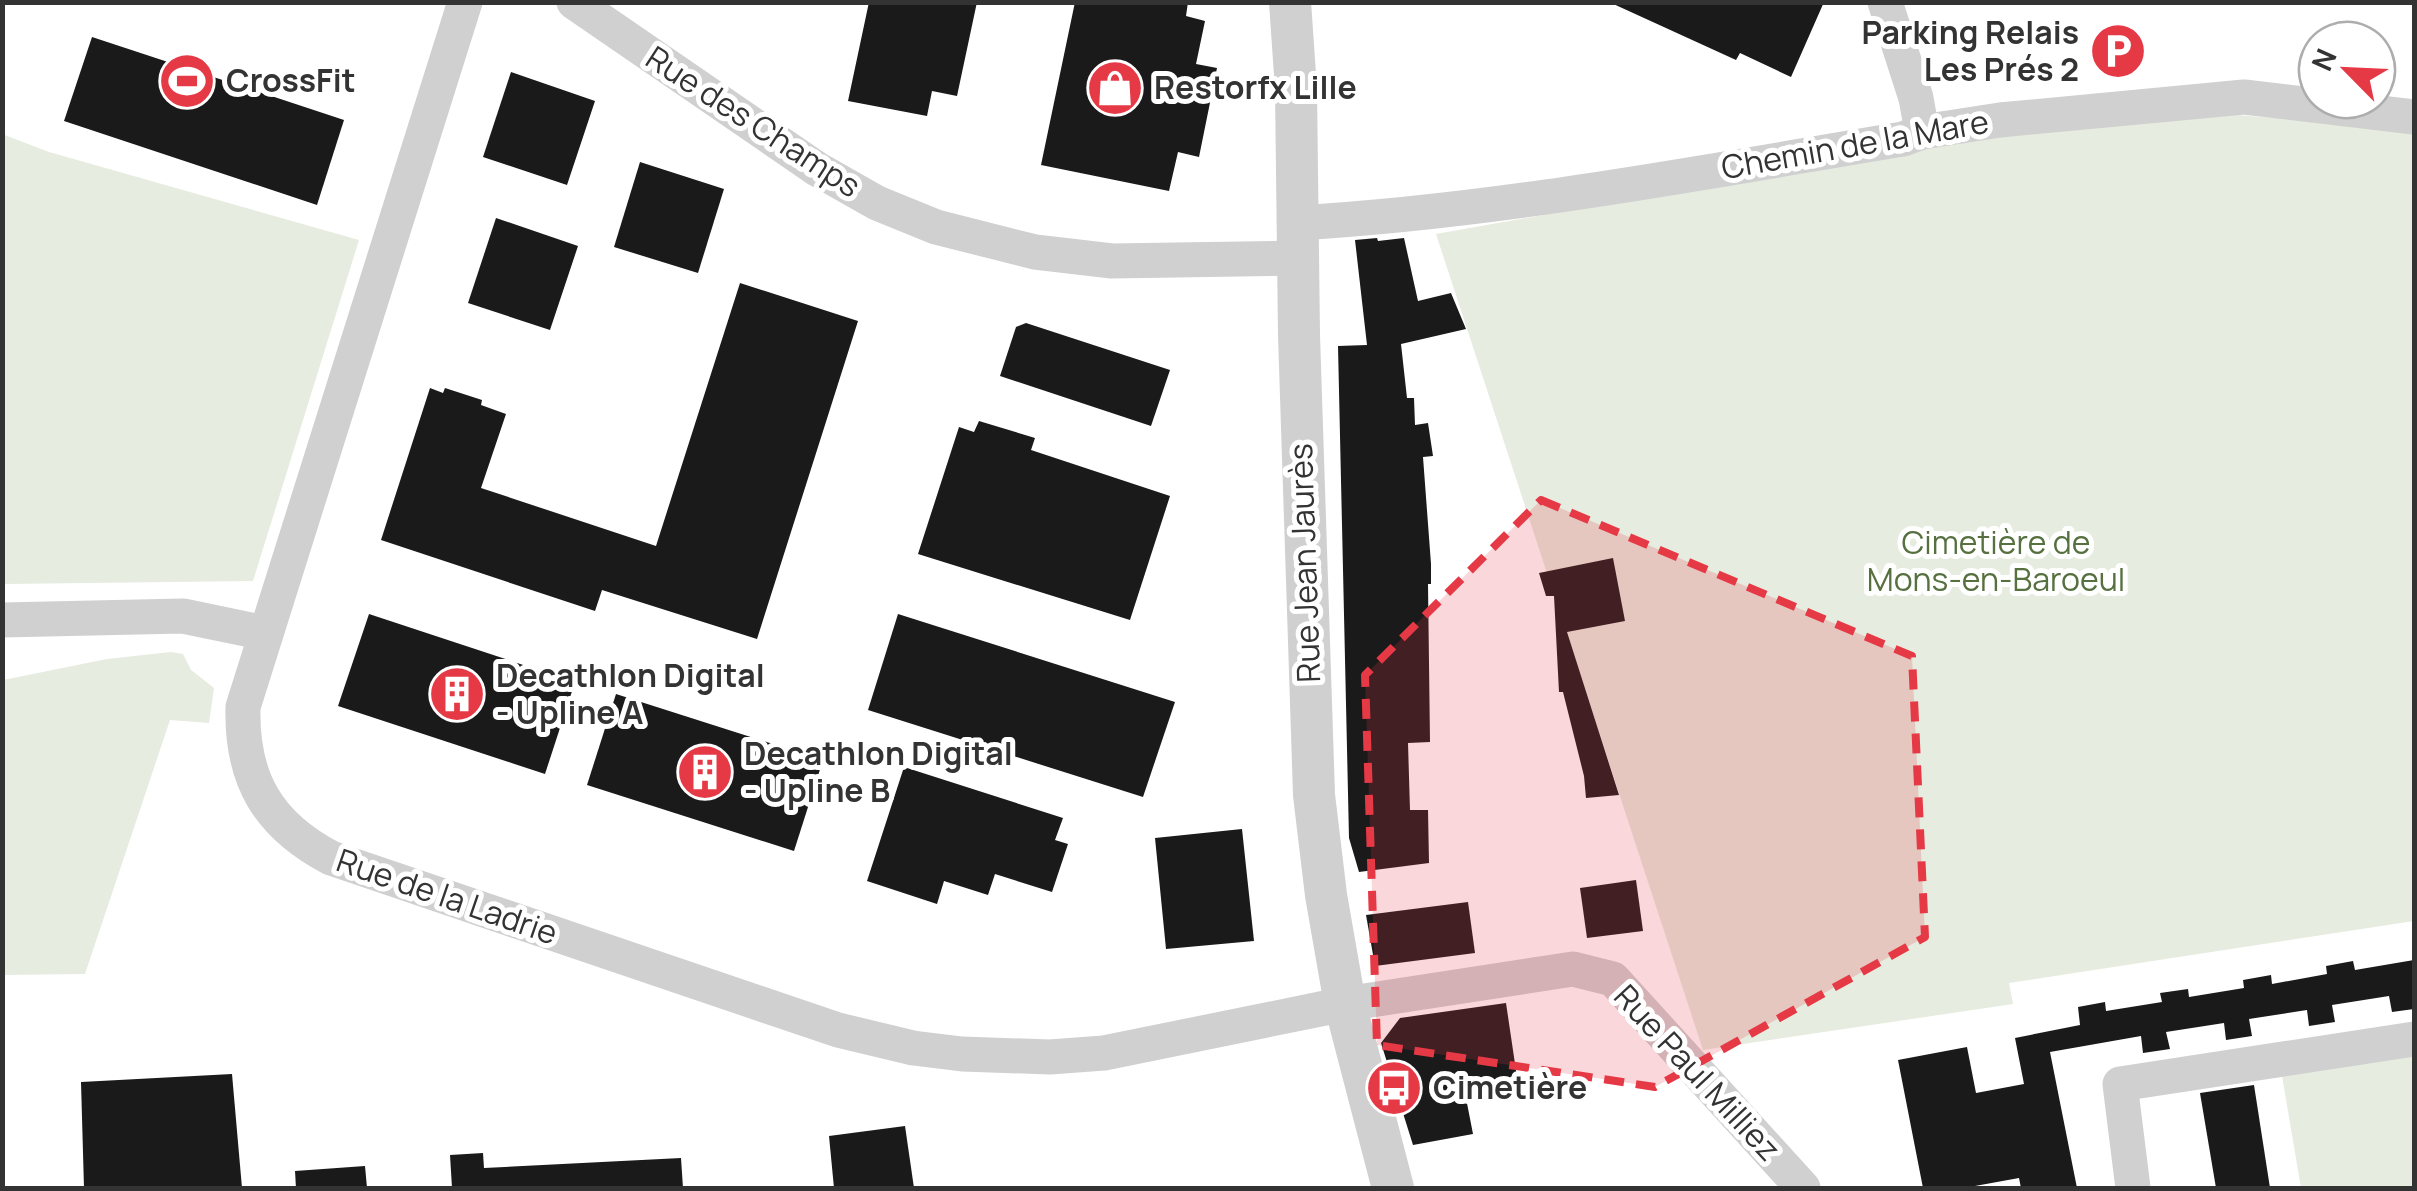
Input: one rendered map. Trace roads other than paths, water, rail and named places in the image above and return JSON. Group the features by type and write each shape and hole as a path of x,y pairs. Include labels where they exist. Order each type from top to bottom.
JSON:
{"street":[{"name":"Rue de la Ladrie","path":"465,2 243,707 246,762 270,809 309,846 332,858 838,1030 939,1052 1035,1057 1104,1054 1344,1004"},
{"name":"Rue des Champs","path":"574,2 817,169 877,203 936,226 1035,252 1112,261 1297,240"},
{"name":"Rue Jean Jaurès","path":"1290,2 1296,89 1312,765 1326,895 1344,1004 1392,1188"},
{"path":"1885,2 1916,98 1922,132"},
{"name":"Chemin de la Mare","path":"1297,240 1428,213 1903,139 1922,132 2000,120 2244,96 2414,117"},
{"path":"2,620 183,616 265,633"},
{"name":"Rue Paul Milliez","path":"1344,1004 1573,969 1613,980 1804,1188"},
{"path":"2133,1188 2120,1084 2414,1039"}],"place":[{"name":"Parking Relais Les Prés 2","path":"2118,51"},
{"name":"CrossFit","path":"187,81"},
{"name":"Restorfx Lille","path":"1115,88"},
{"name":"Decathlon Digital - Upline A","path":"457,694"},
{"name":"Decathlon Digital - Upline B","path":"705,772"},
{"name":"Cimetière","path":"1394,1088"}],"park label":[{"name":"Cimetière de Mons-en-Baroeul","path":"1996,562"}]}
